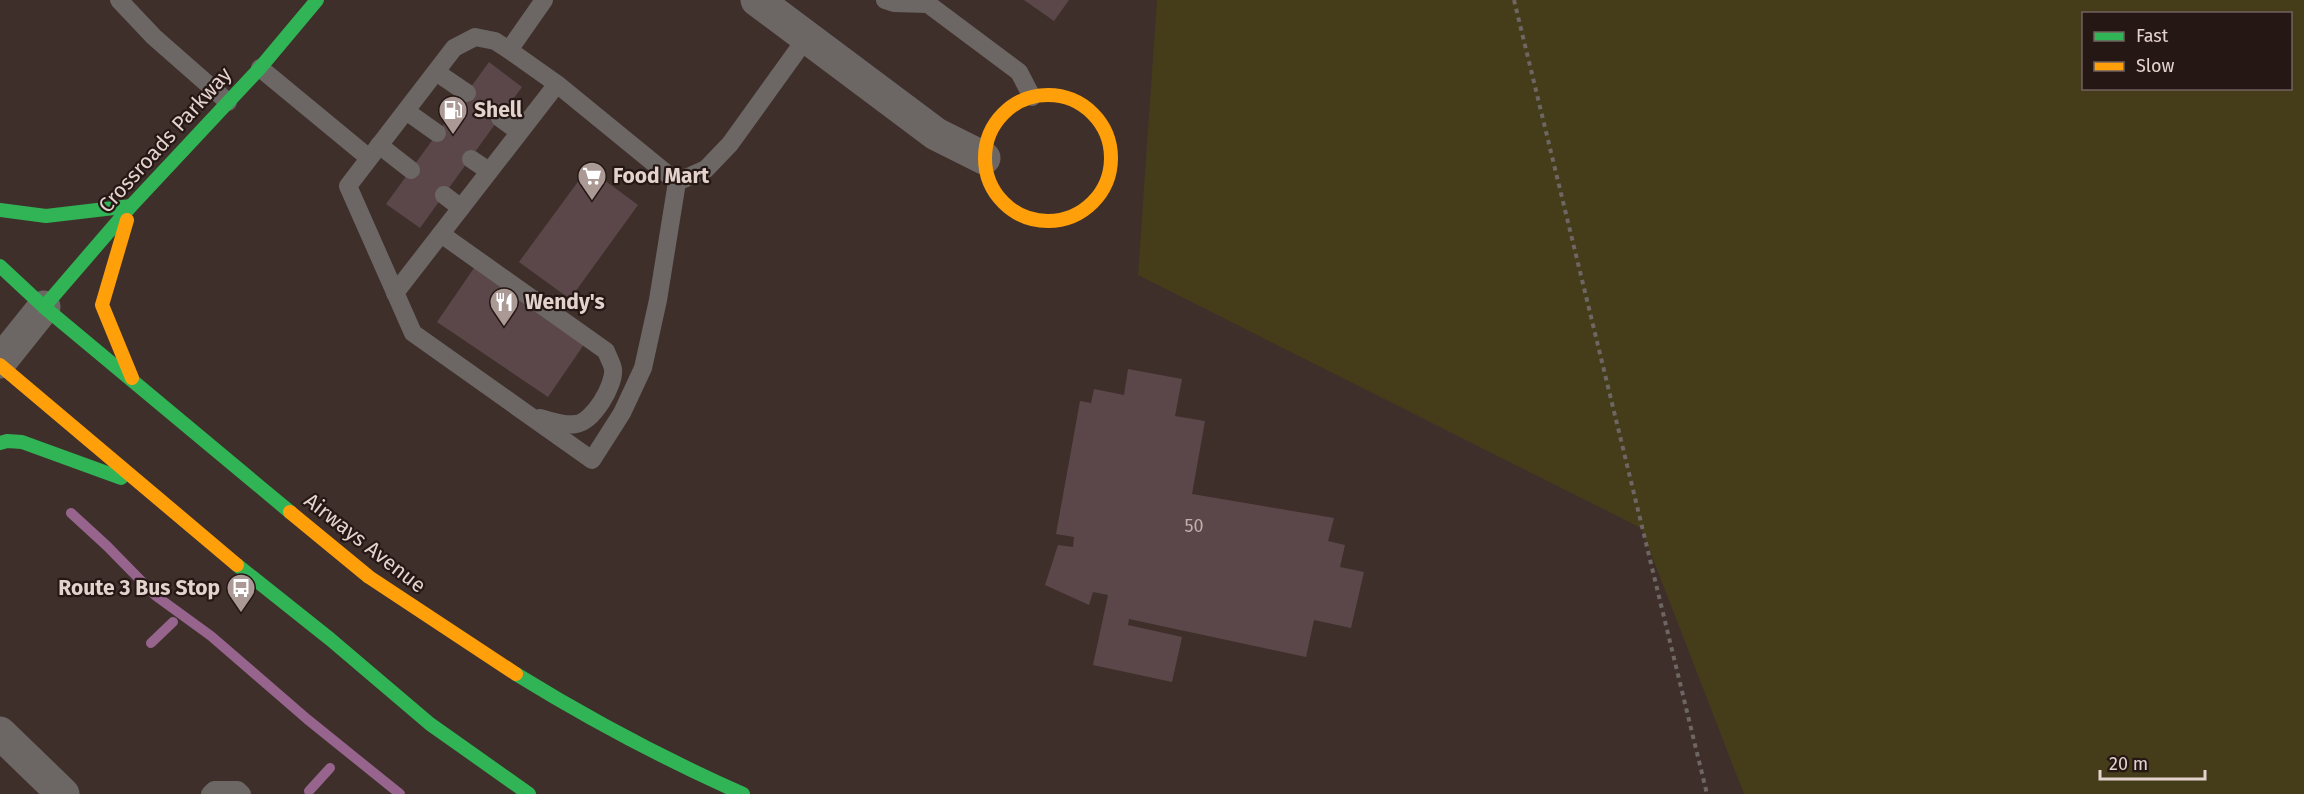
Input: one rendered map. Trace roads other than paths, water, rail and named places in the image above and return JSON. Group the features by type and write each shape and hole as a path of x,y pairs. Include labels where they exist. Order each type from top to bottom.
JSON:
{"main road":[{"name":"Crossroads Parkway","path":"44,308 131,206 260,68 317,0"},
{"path":"1042,94 1058,95 1079,102 1096,116 1107,135 1112,156 1106,184 1093,203 1075,215 1053,221 1038,220 1017,213 999,199 988,180 984,158 990,131 1003,113 1021,100 1042,94"},
{"path":"0,210 46,216 131,206 102,305 133,382"},
{"name":"Airways Avenue","path":"0,266 44,308 369,577 484,655 582,714 674,763 743,794"},
{"path":"0,364 201,537 330,639 430,724 529,794"},
{"path":"0,443 22,442 141,485"}],"street":[{"path":"757,0 936,134 984,158"},
{"path":"0,364 44,308"},
{"path":"0,733 63,794"}],"lane":[{"path":"119,0 154,37 228,102"},
{"path":"509,50 544,0"},
{"path":"885,0 894,3 928,2 1019,72 1032,97"},
{"path":"475,37 495,41 509,50 556,84 677,182 658,300 643,368 622,413 592,460 414,333 348,186 454,48 475,37"},
{"path":"677,182 706,169 730,144 807,37"},
{"path":"260,68 374,152 411,170"},
{"path":"436,72 467,93"},
{"path":"395,293 556,84"},
{"path":"406,111 437,133"},
{"path":"500,118 519,132"},
{"path":"471,159 489,171"},
{"path":"444,195 461,208"},
{"path":"441,234 606,351 613,369 610,387 590,417 579,424 562,424 526,413"},
{"path":"210,794 214,790 238,790 242,794"}],"waterway":[{"path":"71,513 156,596 211,636 307,719 400,794"},
{"path":"151,643 173,622"},
{"path":"309,791 330,768"}],"place":[{"name":"Shell","path":"453,136"},
{"name":"Food Mart","path":"592,202"},
{"name":"Wendy's","path":"504,328"},
{"name":"Route 3 Bus Stop","path":"241,614"}]}
